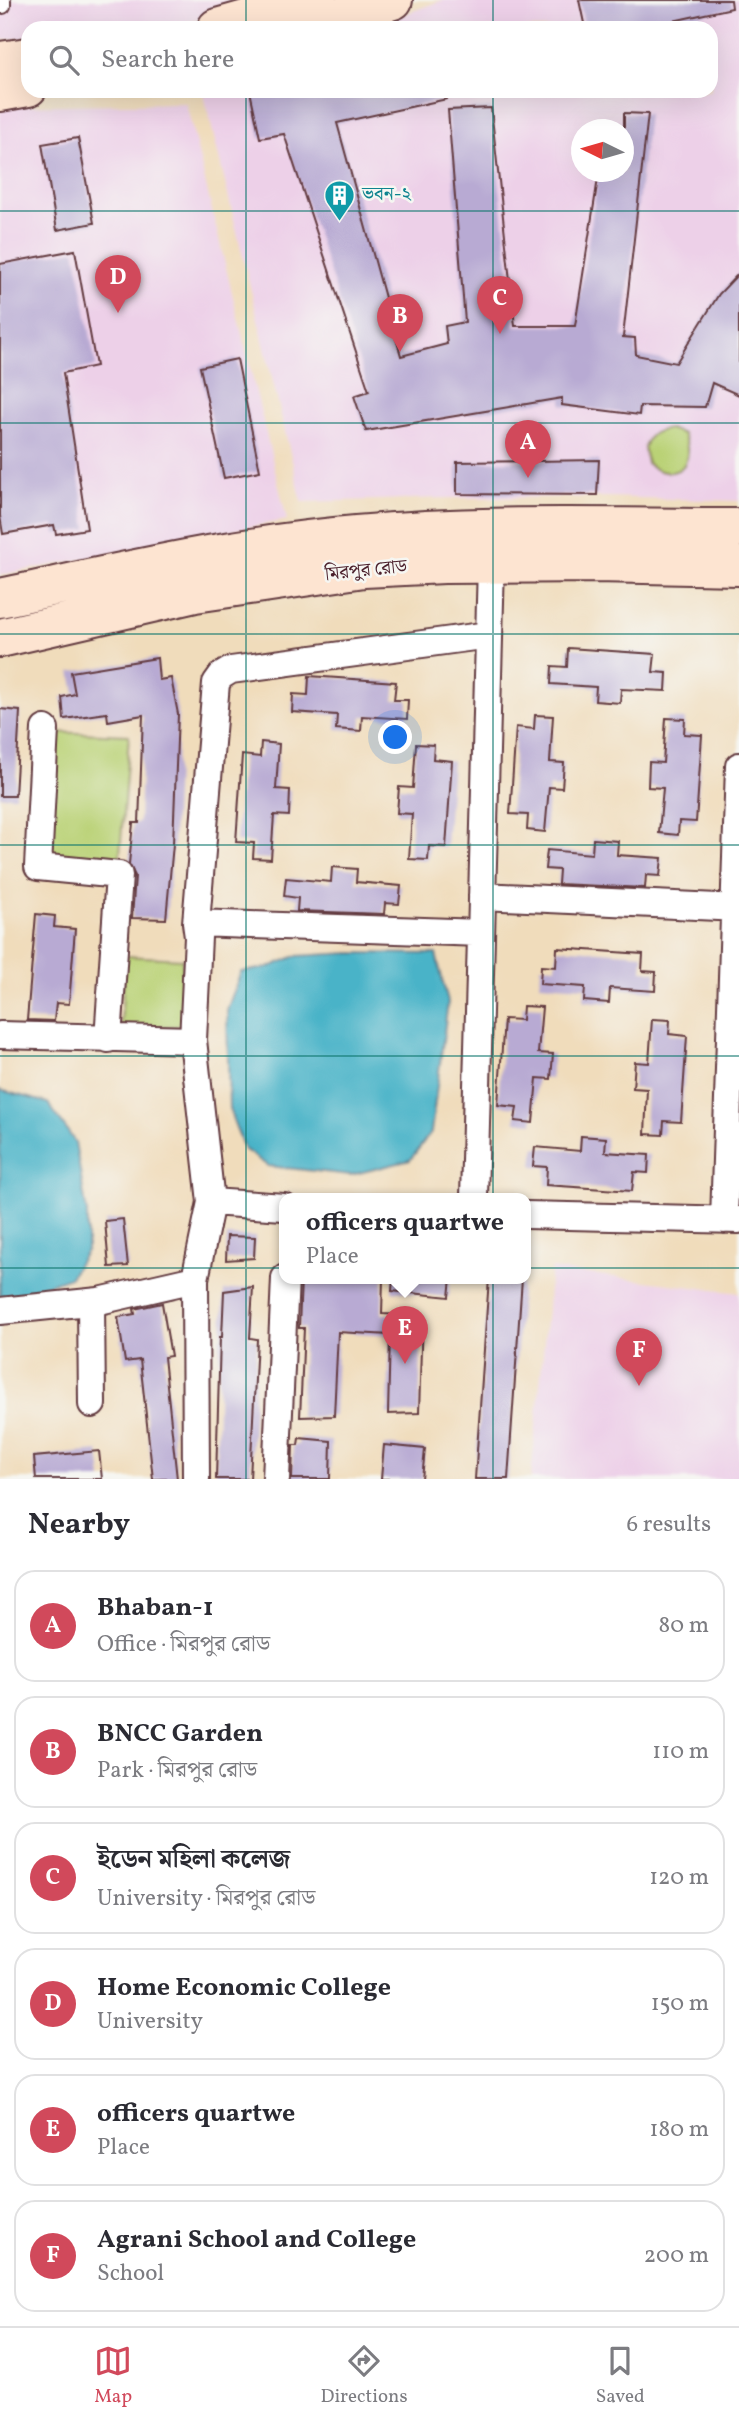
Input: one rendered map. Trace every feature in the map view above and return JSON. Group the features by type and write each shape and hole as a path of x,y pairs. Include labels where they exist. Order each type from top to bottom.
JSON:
{"main road":[{"path":"242,21 317,0"},
{"path":"328,21 393,0"},
{"path":"0,61 21,58"},
{"path":"0,92 21,88"},
{"name":"মিরপুর রোড","path":"0,598 186,558 355,535 443,529 739,528"},
{"name":"মিরপুর রোড","path":"0,638 195,593 364,568 491,564 739,566"}],"street":[{"path":"474,1193 491,564"},
{"path":"196,1479 195,1279 211,1202 193,1040 198,937 196,923 216,683 231,670 489,635"},
{"path":"45,729 38,867 119,875 108,1039"},
{"path":"531,1215 732,1220 739,766"},
{"path":"482,896 737,907"},
{"path":"196,923 481,933"},
{"path":"0,1035 193,1040"},
{"path":"211,1202 279,1207"},
{"path":"0,1311 91,1302 195,1279"},
{"path":"276,1479 285,1284"},
{"path":"91,1302 92,1404"}],"lane":[{"path":"0,6 3,6 4,0"}],"shaded area":[{"path":"0,0 283,0 194,21 21,21 21,38 0,40"},
{"path":"443,0 739,0 739,501 607,497 302,502 205,98 718,98 718,21 386,21"},
{"path":"186,103 287,520 0,575 0,106"},
{"path":"551,1269 739,1293 739,1479 531,1479"}],"green space":[{"path":"669,429 683,434 688,451 681,468 664,472 647,463 644,448 653,434"},
{"path":"50,732 129,735 119,868 43,862"},
{"path":"125,956 182,959 183,1026 121,1027"}],"water":[{"path":"351,953 436,954 448,1002 431,1132 410,1160 351,1175 268,1166 244,1149 229,1109 227,1010 241,972 267,968 296,956"},
{"path":"0,1090 48,1103 75,1142 87,1213 87,1249 70,1277 21,1294 0,1297"}],"building":[{"path":"579,0 731,0 732,8 673,21 584,21"},
{"name":"ভবন-২","path":"251,98 447,98 337,123 401,356 447,344 445,326 465,322 448,110 491,108 515,326 575,326 597,182 634,182 634,119 624,119 624,113 648,114 623,337 635,338 636,355 676,363 719,294 739,273 739,395 712,383 705,407 640,406 639,415 562,405 562,398 366,431 354,396 369,391 284,134 260,138"},
{"path":"78,138 94,223 57,230 42,144"},
{"path":"75,250 96,366 63,373 87,529 56,534 54,525 3,534 0,516 0,264"},
{"path":"237,359 260,471 224,478 200,367"},
{"path":"599,460 597,495 457,494 457,462"},
{"path":"568,648 655,654 653,672 667,673 666,691 621,689 620,703 595,701 596,687 551,684 552,666 567,667"},
{"path":"157,658 159,680 171,678 178,714 173,844 166,919 132,918 135,876 129,864 133,823 139,823 143,715 108,721 107,713 64,719 62,697 75,694 71,672"},
{"path":"309,676 396,682 394,700 408,700 407,719 362,716 361,731 336,729 337,715 292,712 293,694 308,695"},
{"path":"0,709 20,711 15,796 0,796"},
{"path":"535,715 553,716 550,762 564,763 562,788 549,787 545,832 527,830 528,815 510,814 516,727 534,729"},
{"path":"666,718 685,719 684,734 702,735 696,822 679,821 678,835 659,833 663,788 648,787 649,762 663,763"},
{"path":"261,742 279,744 276,789 290,790 289,816 274,815 271,859 253,858 254,843 236,842 242,755 260,757"},
{"path":"416,744 434,745 433,759 452,761 446,847 429,846 428,860 409,859 412,814 397,813 399,787 413,788"},
{"path":"593,839 618,841 617,855 662,858 660,876 646,875 645,888 558,884 559,870 545,869 547,850 592,854"},
{"path":"332,867 357,869 356,882 401,886 399,904 385,903 384,914 297,911 298,898 284,896 286,878 331,882"},
{"path":"36,914 55,916 54,927 75,929 69,1004 56,1003 54,1021 27,1020"},
{"path":"557,948 643,954 642,971 656,972 655,991 610,988 609,1003 584,1001 585,987 540,984 541,966 556,967"},
{"path":"523,1006 542,1007 538,1053 553,1054 551,1079 537,1078 533,1123 515,1121 517,1107 498,1105 504,1019 522,1020"},
{"path":"652,1019 670,1020 669,1034 687,1036 681,1122 664,1121 663,1135 645,1134 647,1089 633,1088 635,1062 649,1063"},
{"path":"581,1136 606,1138 605,1152 649,1155 648,1173 634,1172 632,1191 546,1185 547,1167 533,1166 535,1147 580,1151"},
{"path":"123,1219 128,1266 109,1267 105,1221"},
{"path":"227,1236 255,1237 254,1258 226,1260"},
{"path":"301,1284 383,1284 382,1314 422,1316 419,1413 388,1414 390,1335 338,1332 334,1416 300,1417 304,1328 299,1328"},
{"path":"393,1284 450,1284 449,1297 392,1291"},
{"path":"489,1284 522,1284 508,1479 475,1479"},
{"path":"253,1287 250,1338 257,1339 250,1479 216,1479 224,1291"},
{"path":"162,1303 171,1356 164,1357 177,1479 153,1479 140,1360 125,1362 118,1317 135,1314 134,1309"},
{"path":"299,1438 331,1441 330,1479 292,1479 293,1445 298,1445"},
{"path":"384,1445 425,1449 422,1479 381,1479"},
{"path":"99,1451 102,1479 36,1479 34,1457"}],"place":[{"name":"ভবন-২","path":"339,222"},
{"name":"Home Economic College","path":"118,313"},
{"name":"ইডেন মহিলা কলেজ","path":"500,334"},
{"name":"BNCC Garden","path":"400,352"},
{"name":"Bhaban-1","path":"528,478"},
{"name":"officers quartwe","path":"405,1364"},
{"name":"Agrani School and College","path":"639,1386"}]}
